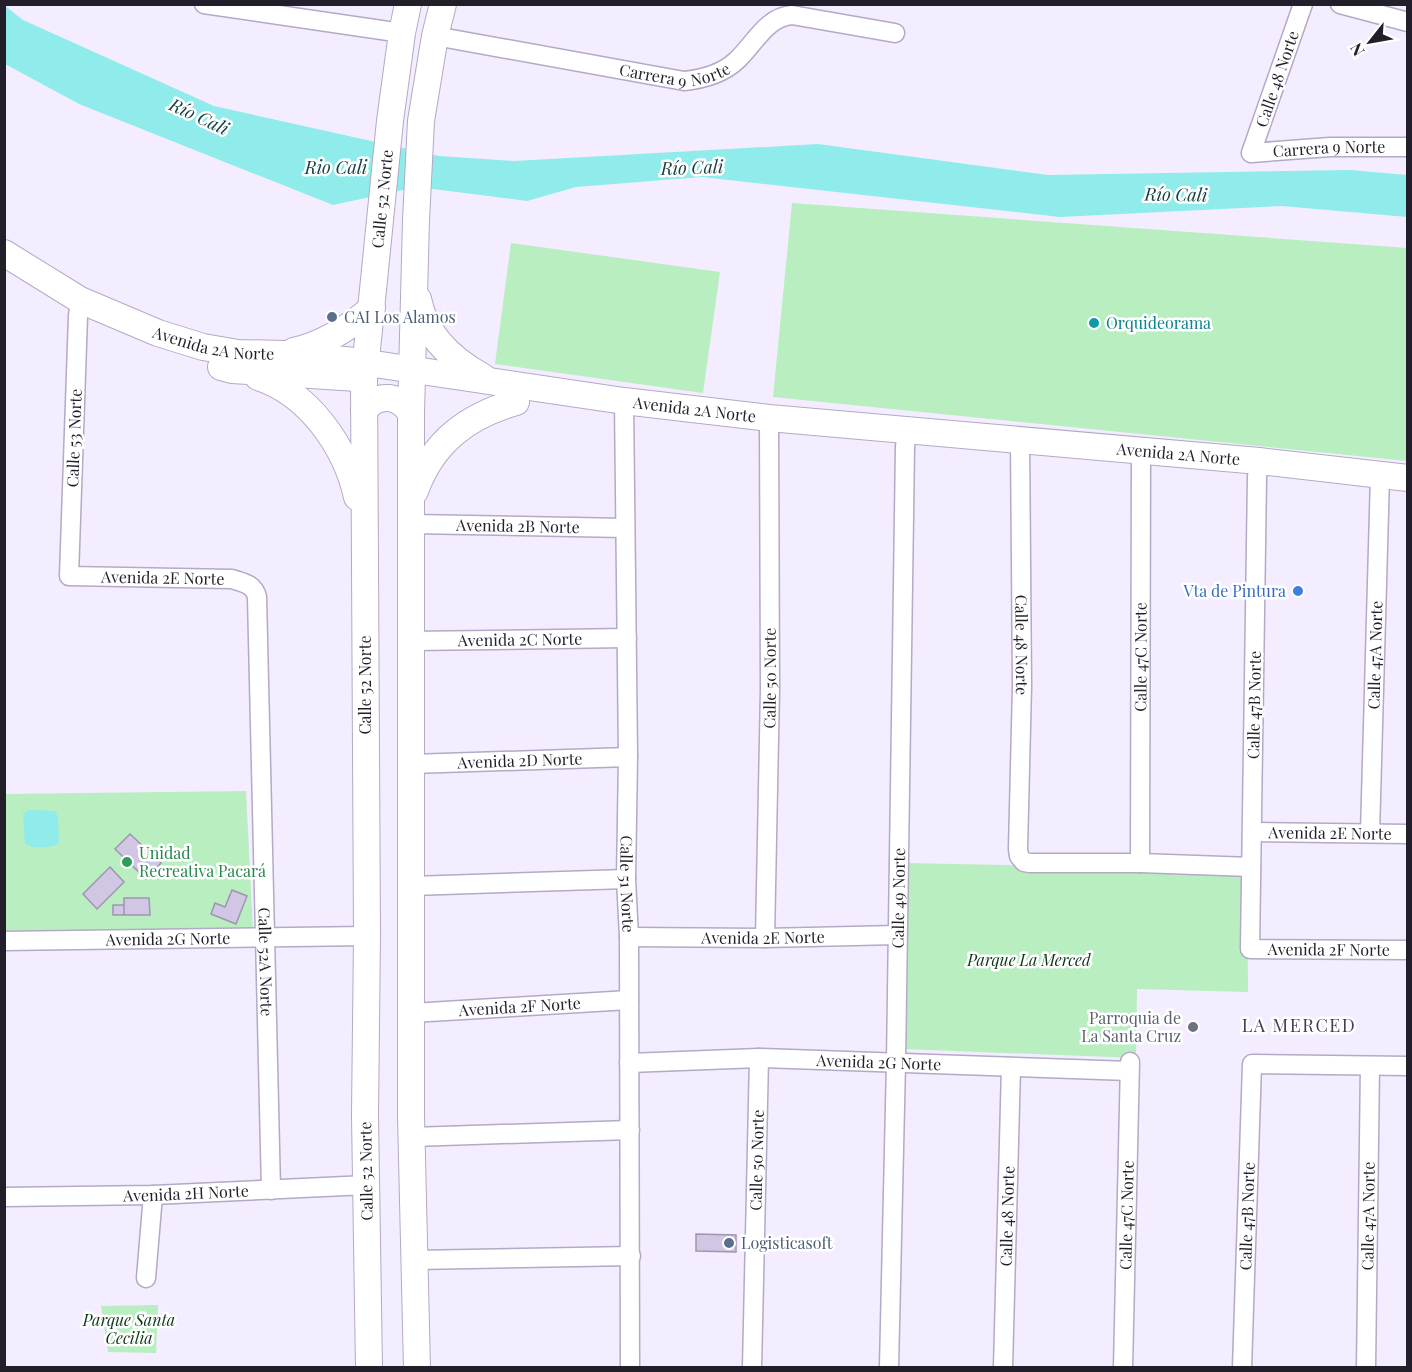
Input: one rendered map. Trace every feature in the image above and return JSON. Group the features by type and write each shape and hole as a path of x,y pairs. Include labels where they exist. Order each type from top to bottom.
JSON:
{"main road":[{"name":"Calle 52 Norte","path":"367,1365 364,410 390,121 408,4"},
{"name":"Calle 52 Norte","path":"417,1368 412,1137 411,413 421,121 435,36 443,4"},
{"name":"Avenida 2A Norte","path":"4,253 79,308 203,347 238,353 285,354 514,394 769,426 906,439 1019,446 1258,469 1379,483 1407,494"},
{"name":"Avenida 2A Norte","path":"4,272 79,308 150,347 185,359 232,370 369,369"},
{"path":"412,512 425,469 433,455 450,436 514,394 462,365 442,347 425,319 419,303 415,279"},
{"path":"285,354 332,337 357,321 373,297"},
{"path":"232,370 265,380 289,392 310,411 329,434 344,459 355,487 362,516 364,545"},
{"path":"364,410 370,404 385,397 401,401 411,413"},
{"name":"Avenida 2A Norte","path":"1379,483 1407,478"}],"street":[{"path":"204,4 402,33"},
{"name":"Calle 48 Norte","path":"1251,153 1303,4"},
{"path":"1340,4 1407,22"},
{"name":"Carrera 9 Norte","path":"435,36 684,81 697,80 726,69 736,62 770,24 781,16 792,15 895,33"},
{"name":"Carrera 9 Norte","path":"1251,153 1329,147 1407,147"},
{"name":"Calle 53 Norte","path":"69,576 79,308"},
{"name":"Calle 51 Norte","path":"624,408 628,757 626,879 629,937 630,1368"},
{"name":"Calle 50 Norte","path":"765,938 770,689 769,426"},
{"name":"Calle 49 Norte","path":"890,1368 906,439"},
{"name":"Calle 48 Norte","path":"1019,446 1022,686 1019,856 1024,862 1030,863 1140,863"},
{"name":"Calle 47C Norte","path":"1140,863 1141,459"},
{"name":"Calle 47B Norte","path":"1251,949 1258,469"},
{"name":"Calle 47A Norte","path":"1370,832 1379,483"},
{"name":"Avenida 2B Norte","path":"412,512 625,528"},
{"name":"Avenida 2E Norte","path":"69,576 232,579 249,585 255,590"},
{"name":"Calle 52A Norte","path":"255,590 257,597 272,1190"},
{"name":"Avenida 2C Norte","path":"412,641 627,638"},
{"name":"Avenida 2D Norte","path":"412,764 628,757"},
{"name":"Avenida 2E Norte","path":"1252,832 1407,834"},
{"path":"1140,863 1251,867"},
{"path":"412,886 626,879"},
{"name":"Avenida 2E Norte","path":"629,937 765,938 897,935"},
{"name":"Avenida 2G Norte","path":"4,941 367,936"},
{"name":"Avenida 2F Norte","path":"1251,949 1407,950"},
{"name":"Avenida 2F Norte","path":"412,1012 629,1000"},
{"name":"Calle 50 Norte","path":"752,1368 759,1058"},
{"name":"Avenida 2G Norte","path":"629,1064 759,1058 1011,1066 1130,1066"},
{"name":"Calle 47B Norte","path":"1242,1368 1252,1064 1370,1066"},
{"name":"Calle 48 Norte","path":"1003,1368 1011,1066"},
{"name":"Calle 47C Norte","path":"1123,1368 1130,1066"},
{"path":"1370,1066 1407,1066"},
{"name":"Calle 47A Norte","path":"1366,1368 1370,1066"},
{"path":"412,1137 630,1130"},
{"name":"Avenida 2H Norte","path":"4,1197 153,1195 366,1185"},
{"path":"147,1278 153,1195"},
{"path":"415,1260 631,1256"}],"green space":[{"name":"Orquideorama","path":"792,203 1407,248 1407,461 773,397"},
{"path":"511,243 720,272 703,393 495,364"},
{"name":"Unidad Recreativa Pacará","path":"246,791 253,931 5,935 4,794"},
{"name":"Parque La Merced","path":"905,863 1247,870 1248,992 1137,989 1136,1058 904,1049"},
{"name":"Parque Santa Cecilia","path":"158,1305 156,1353 108,1352 101,1306"}],"water":[{"name":"Rio Cali","path":"4,5 23,20 214,106 439,156 514,161 818,144 1048,175 1350,170 1407,175 1407,217 1282,206 1060,217 702,177 576,187 527,201 417,187 333,205 79,104 5,64"},
{"path":"29,810 55,811 58,817 59,844 32,847 25,844 23,814"}],"building":[{"path":"130,834 161,863 146,879 115,849"},
{"path":"110,867 124,882 97,909 83,894"},
{"path":"232,890 247,896 236,924 211,914 215,903 225,907"},
{"path":"124,898 149,898 150,915 124,915"},
{"path":"113,905 124,905 124,915 113,915"},
{"path":"696,1234 736,1235 736,1252 696,1251"}],"place":[{"name":"CAI Los Alamos","path":"332,317"},
{"name":"Orquideorama","path":"1094,323"},
{"name":"Vta de Pintura","path":"1298,591"},
{"name":"Unidad Recreativa Pacará","path":"127,862"},
{"name":"Parroquia de La Santa Cruz","path":"1193,1027"},
{"name":"Logisticasoft","path":"729,1243"}],"district":[{"name":"LA MERCED","path":"1299,1026"}],"water label":[{"name":"Río Cali","path":"199,117"},
{"name":"Río Cali","path":"692,168"},
{"name":"Río Cali","path":"1176,195"}]}
